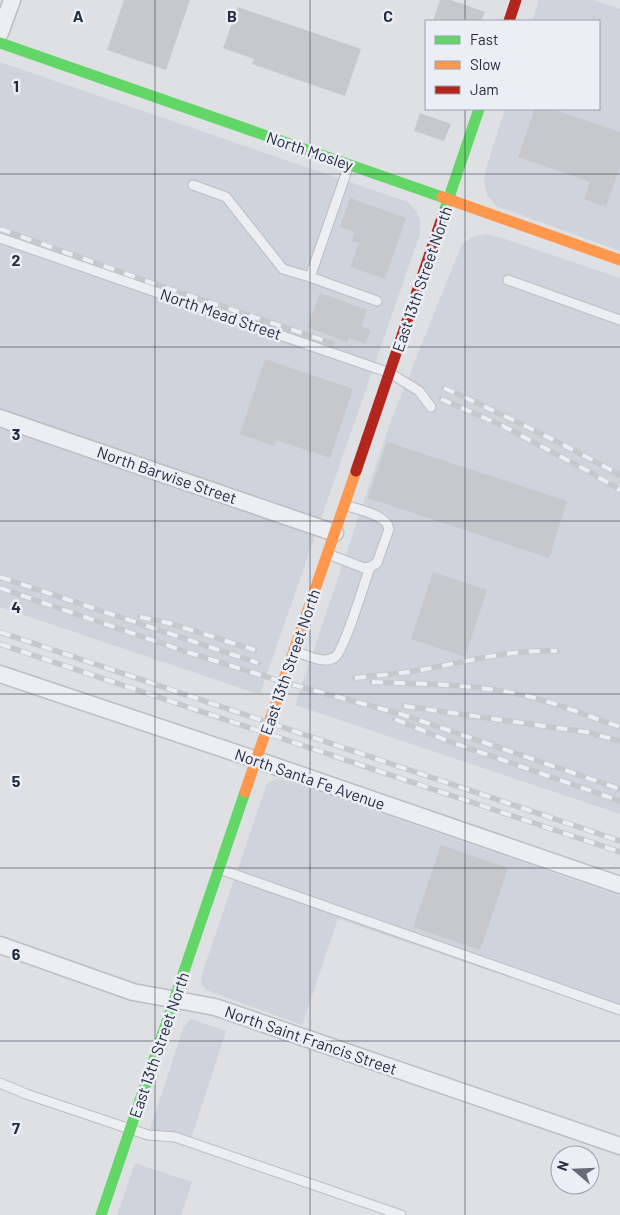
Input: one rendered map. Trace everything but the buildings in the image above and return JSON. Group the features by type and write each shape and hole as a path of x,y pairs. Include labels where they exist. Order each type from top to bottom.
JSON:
{"main road":[{"path":"509,20 516,0"},
{"name":"North Mosley","path":"0,43 620,260"},
{"name":"East 13th Street North","path":"101,1215 480,110"}],"street":[{"path":"0,34 12,0"},
{"name":"North Barwise Street","path":"0,418 335,533"},
{"name":"North Santa Fe Avenue","path":"0,674 620,885"},
{"name":"North Saint Francis Street","path":"0,945 133,992 215,1007 620,1146"}],"lane":[{"path":"310,278 350,164"},
{"path":"193,185 226,197 283,269 377,301"},
{"name":"North Mead Street","path":"0,238 390,373 419,391 431,407"},
{"path":"508,280 620,320"},
{"path":"327,554 364,568 370,567 377,563 389,529 388,524 382,518 344,505"},
{"path":"294,650 323,660 335,658 343,645 370,567"},
{"path":"219,869 620,1010"},
{"path":"0,1083 26,1094 148,1135 175,1137 401,1215"}],"shaded area":[{"path":"539,0 593,0 620,9 620,251 496,206 487,195 484,182 486,169 505,110 600,110 600,20 532,20"},
{"path":"0,62 408,202 420,219 420,234 260,694 0,607"},
{"path":"486,234 620,278 620,814 295,705 392,418 462,244 472,237"},
{"path":"277,779 620,896 620,1015 338,919 302,1025 206,990 201,983 202,974 266,786 270,781"},
{"path":"191,1019 226,1031 190,1142 150,1129 184,1026"},
{"path":"135,1163 192,1182 181,1215 117,1215"}],"railway":[{"path":"0,229 152,283 332,343"},
{"path":"444,388 489,408 620,475"},
{"path":"441,399 503,426 620,490"},
{"path":"0,577 258,663"},
{"path":"0,588 190,653 283,682 401,714 620,789"},
{"path":"140,617 169,623 255,650"},
{"path":"0,632 620,841"},
{"path":"0,644 620,852"},
{"path":"355,678 412,671 505,654 557,651"},
{"path":"372,682 482,688 518,694 620,727"},
{"path":"404,706 586,732 620,741"},
{"path":"395,719 448,741 620,801"}],"traffic: fast":[{"path":"0,43 442,197"},
{"path":"444,212 479,110"},
{"path":"101,1215 245,792"}],"traffic: slow":[{"path":"442,197 620,260"},
{"path":"245,792 356,471"}],"traffic: jam":[{"path":"509,20 516,0"},
{"path":"356,471 444,212"}]}
